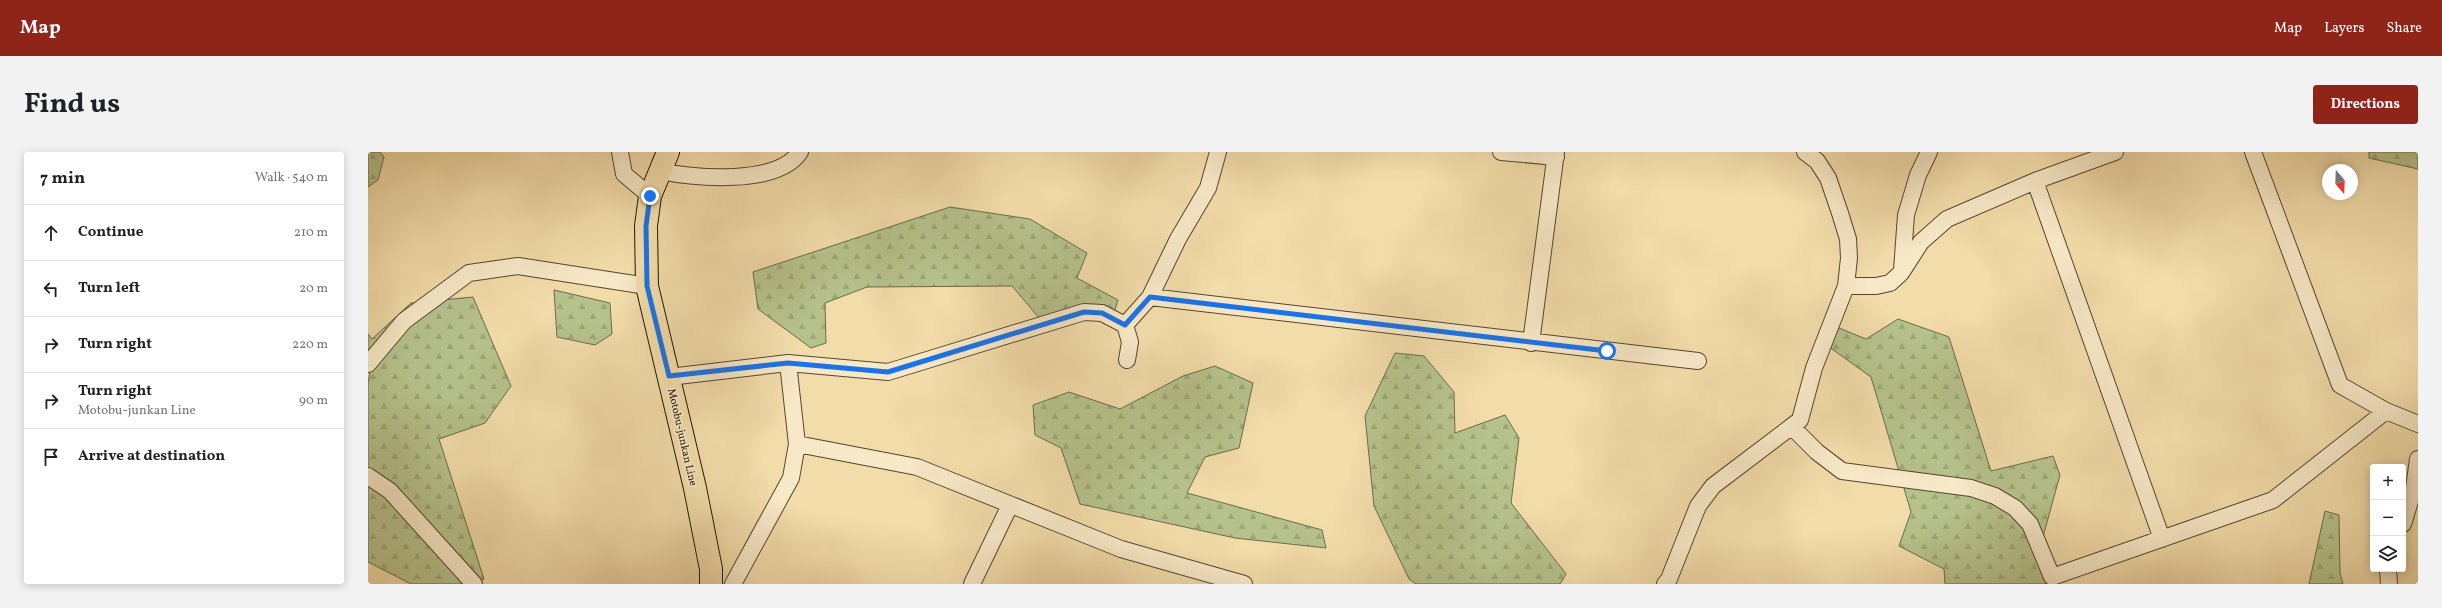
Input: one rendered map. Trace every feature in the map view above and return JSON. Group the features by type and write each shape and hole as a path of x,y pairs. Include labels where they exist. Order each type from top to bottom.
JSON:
{"main road":[{"name":"Motobu-junkan Line","path":"664,161 650,196 646,226 647,286 695,488 711,569 711,584"}],"street":[{"path":"620,152 624,174 650,196"},
{"path":"664,161 678,175 736,178 761,173 793,162 800,152"},
{"path":"1125,325 1150,297 1178,239 1208,188 1218,152"},
{"path":"1501,152 1556,155 1530,342"},
{"path":"1665,584 1698,506 1713,486 1793,428 1800,420 1814,368 1846,286 1849,258 1848,239 1828,178 1817,160 1805,152"},
{"path":"1901,273 1906,215 1918,175 1929,152"},
{"path":"1846,286 1876,286 1890,283 1901,273 1921,242 1947,219 2036,181 2115,152"},
{"path":"2253,152 2340,385 2386,411 2418,424"},
{"path":"2036,181 2162,539"},
{"path":"368,364 404,321 470,274 518,266 647,286"},
{"path":"1150,297 1698,361"},
{"path":"669,376 788,363 888,372 1084,312 1102,313 1125,325 1130,342 1127,360"},
{"path":"734,584 791,478 797,444 788,363"},
{"path":"1793,428 1817,452 1842,471 1971,488 1995,496 2016,508 2030,524 2052,577 2273,500 2386,411"},
{"path":"797,444 917,467 1145,557 1244,584"},
{"path":"2406,514 2414,488 2418,459"},
{"path":"368,476 390,491 474,584"},
{"path":"972,584 1010,505"},
{"path":"2388,572 2389,584"}],"green space":[{"path":"368,152 380,152 384,157 378,180 368,187"},
{"path":"2369,152 2418,152 2418,169 2369,158"},
{"path":"950,207 1030,219 1087,253 1077,278 1118,300 1114,313 1040,319 1012,286 867,287 825,303 826,343 811,348 758,309 753,272"},
{"path":"554,290 610,303 612,334 595,345 557,337"},
{"path":"473,297 511,386 485,423 439,439 484,579 476,584 411,584 368,562 368,384 371,365 368,361 368,334 372,339 411,303"},
{"path":"1898,319 1949,337 1991,471 2053,456 2060,475 2041,544 2050,584 1945,584 1944,569 1899,546 1911,512 1871,377 1825,344 1834,326 1866,339"},
{"path":"1395,353 1424,356 1454,392 1455,433 1505,415 1519,438 1511,503 1566,574 1560,584 1416,584 1409,579 1374,506 1365,416"},
{"path":"1215,366 1253,383 1239,448 1205,457 1187,493 1322,530 1326,548 1235,538 1080,504 1061,448 1035,435 1033,405 1069,392 1120,409 1183,376"},
{"path":"2325,511 2339,515 2340,573 2343,584 2309,584"}],"route":[{"path":"650,196 646,226 647,286 669,376 788,363 888,372 1050,321 1084,312 1102,313 1125,325 1150,297 1607,351"}]}
